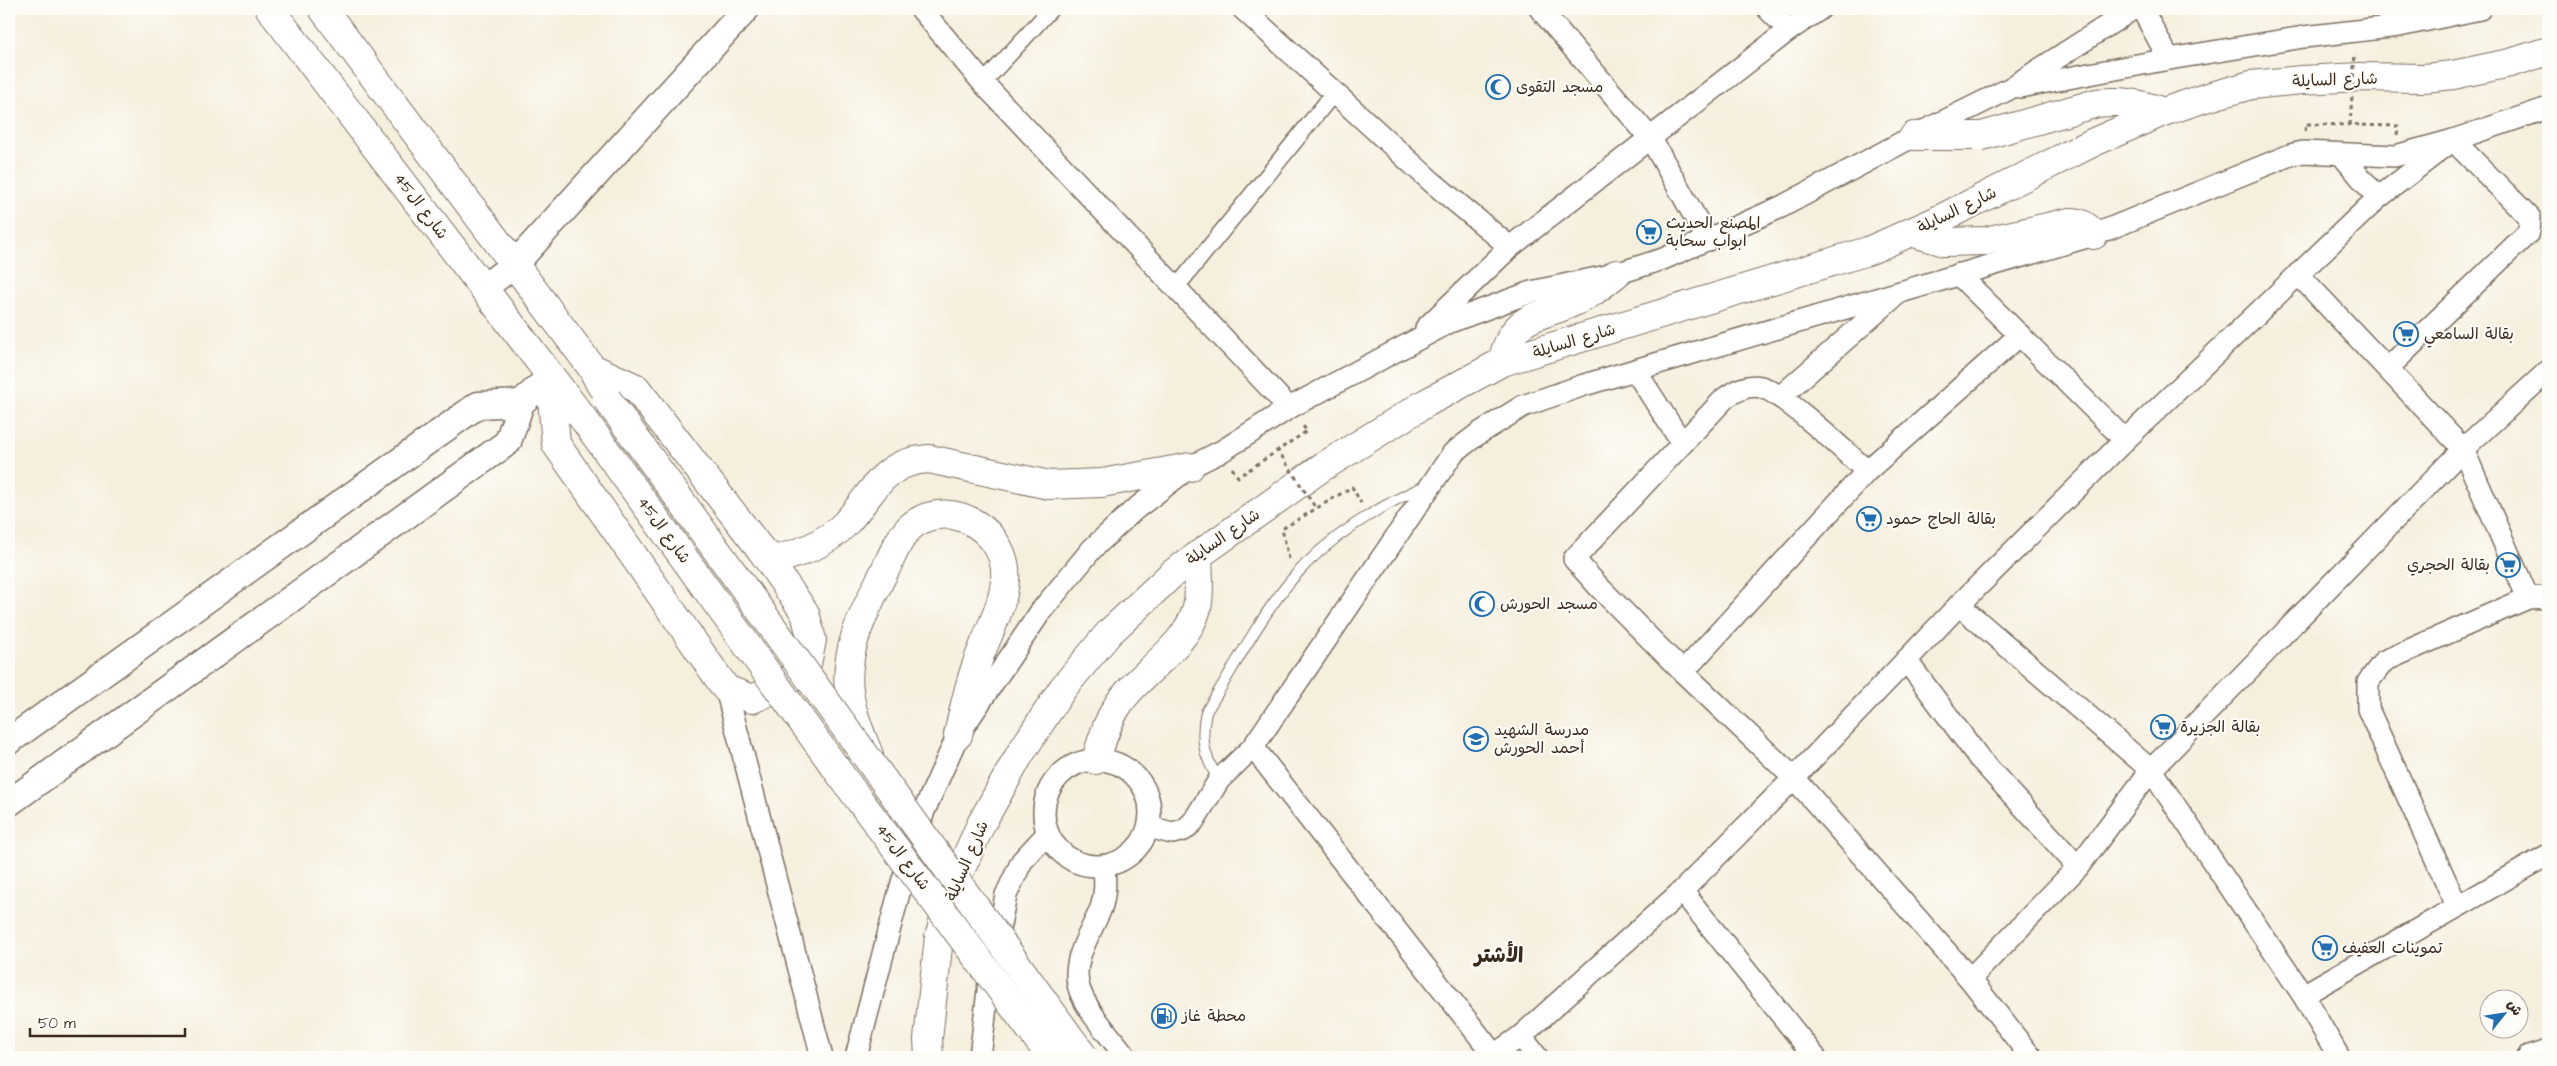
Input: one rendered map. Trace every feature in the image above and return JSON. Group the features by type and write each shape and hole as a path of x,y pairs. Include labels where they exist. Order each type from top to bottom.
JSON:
{"main road":[{"name":"شارع ال45","path":"270,9 585,421 844,778 1051,1057"},
{"name":"شارع ال45","path":"323,9 592,368 607,399 874,770 1084,1057"},
{"name":"شارع السايلة","path":"924,1051 940,937 953,887 981,824 1020,754 1063,688 1109,633 1138,604 1198,554 1346,453 1426,403 1502,362 1842,260 1911,232 2094,142 2163,112 2251,85 2322,79 2424,78 2453,75 2510,64 2548,51"},
{"path":"1914,136 1982,136 2114,101 2131,102 2163,112"},
{"path":"1911,232 1945,242 1986,241 2070,222 2079,222 2087,226 2094,235"},
{"path":"1502,362 1507,342 1514,330 1524,322 1575,302 1590,294 1616,274"},
{"path":"550,377 556,444 726,689 752,699 783,686 807,664 812,640 805,613 762,551 636,388 592,368"},
{"path":"762,551 775,560 794,555 820,542 844,525 880,479 890,470 915,460 929,459 1049,485 1110,482 1190,467"},
{"path":"874,770 849,690 849,664 853,643 862,616 903,536 914,524 926,518 940,515 955,516 982,527 992,538 1005,564 1006,579 1003,593 975,668 958,735"},
{"path":"1096,760 1116,709 1124,696 1180,639 1189,625 1196,610 1199,594 1198,554"}],"street":[{"path":"483,288 514,265 746,9"},
{"path":"921,9 984,83 1175,290 1289,408"},
{"path":"984,83 1052,9"},
{"path":"1243,9 1432,182 1510,246"},
{"path":"1540,9 1651,139 1708,240"},
{"path":"1768,9 1789,30"},
{"path":"1412,342 1510,246 1651,139 1789,30 1820,9"},
{"path":"856,1057 899,892 924,811 958,735 1041,611 1092,549 1134,510 1190,467 1222,451 1289,408 1412,342 1458,319 1531,292 1616,274 1663,259 1781,207 1914,136 2009,90 2133,9"},
{"path":"2142,9 2169,58"},
{"path":"2009,90 2169,58 2304,37 2399,26 2480,9"},
{"path":"1175,290 1334,93"},
{"path":"1149,827 1172,833 1184,830 1193,822 1219,780 1253,747 1453,453 1484,430 1523,406 1635,370 1902,290 2094,235 2278,158 2303,152 2395,156 2453,140 2548,108"},
{"path":"1253,747 1493,1056 1521,1036 1682,891 1794,778 1958,605 2125,440 2378,198 2453,140"},
{"path":"2388,368 2529,232 2530,218 2453,140"},
{"path":"2341,154 2378,198"},
{"path":"1958,274 2125,440"},
{"path":"2298,274 2463,449 2538,597 2384,661 2368,682 2368,709 2457,906"},
{"path":"1780,397 1902,290"},
{"path":"1683,672 1867,471 2020,335"},
{"path":"1635,370 1682,442"},
{"path":"1970,979 2078,867 2151,770 2463,449 2548,371"},
{"path":"9,804 508,442 521,403 550,377"},
{"path":"1867,471 1780,397 1760,387 1740,388 1725,398 1682,442 1574,559 1683,672 1794,778 1970,979 2031,1057"},
{"path":"9,741 478,405 521,403"},
{"path":"1958,605 2151,770 2303,995 2339,1057"},
{"path":"1906,660 1980,758 2078,867"},
{"path":"726,689 822,1057"},
{"path":"1096,760 1112,762 1127,769 1139,780 1149,803 1149,827 1143,842 1119,862 1104,866 1090,866 1077,862 1055,845 1048,833 1044,819 1045,804 1053,784 1068,768 1081,762 1096,760"},
{"path":"980,1057 990,974 1006,895 1022,861 1048,833"},
{"path":"2303,995 2548,855"},
{"path":"1104,866 1105,890 1101,908 1085,939 1077,973 1080,991 1089,1007 1126,1057"},
{"path":"1682,891 1814,1057"},
{"path":"1521,1036 1537,1057"},
{"path":"2528,1057 2548,1051"}],"lane":[{"path":"1219,780 1207,762 1202,746 1202,729 1206,712 1270,609 1293,578 1326,546 1402,496 1431,483"}],"path":[{"path":"2350,125 2355,53"},
{"path":"2306,124 2398,126"},
{"path":"1238,477 1277,449 1307,431"},
{"path":"1277,449 1315,507"},
{"path":"1293,578 1282,529 1315,507 1352,487"}],"place":[{"name":"مسجد التقوى","path":"1498,87"},
{"name":"المصنع الحديث ابواب سحابة","path":"1649,232"},
{"name":"بقالة السامعي","path":"2406,334"},
{"name":"بقالة الحاج حمود","path":"1869,519"},
{"name":"بقالة الحجري","path":"2508,565"},
{"name":"مسجد الحورش","path":"1482,604"},
{"name":"بقالة الجزيرة","path":"2163,727"},
{"name":"مدرسة الشهيد أحمد الحورش","path":"1476,739"},
{"name":"تموينات العفيف","path":"2325,948"},
{"name":"محطة غاز","path":"1164,1016"}],"district":[{"name":"الأشتر","path":"1499,955"}]}
